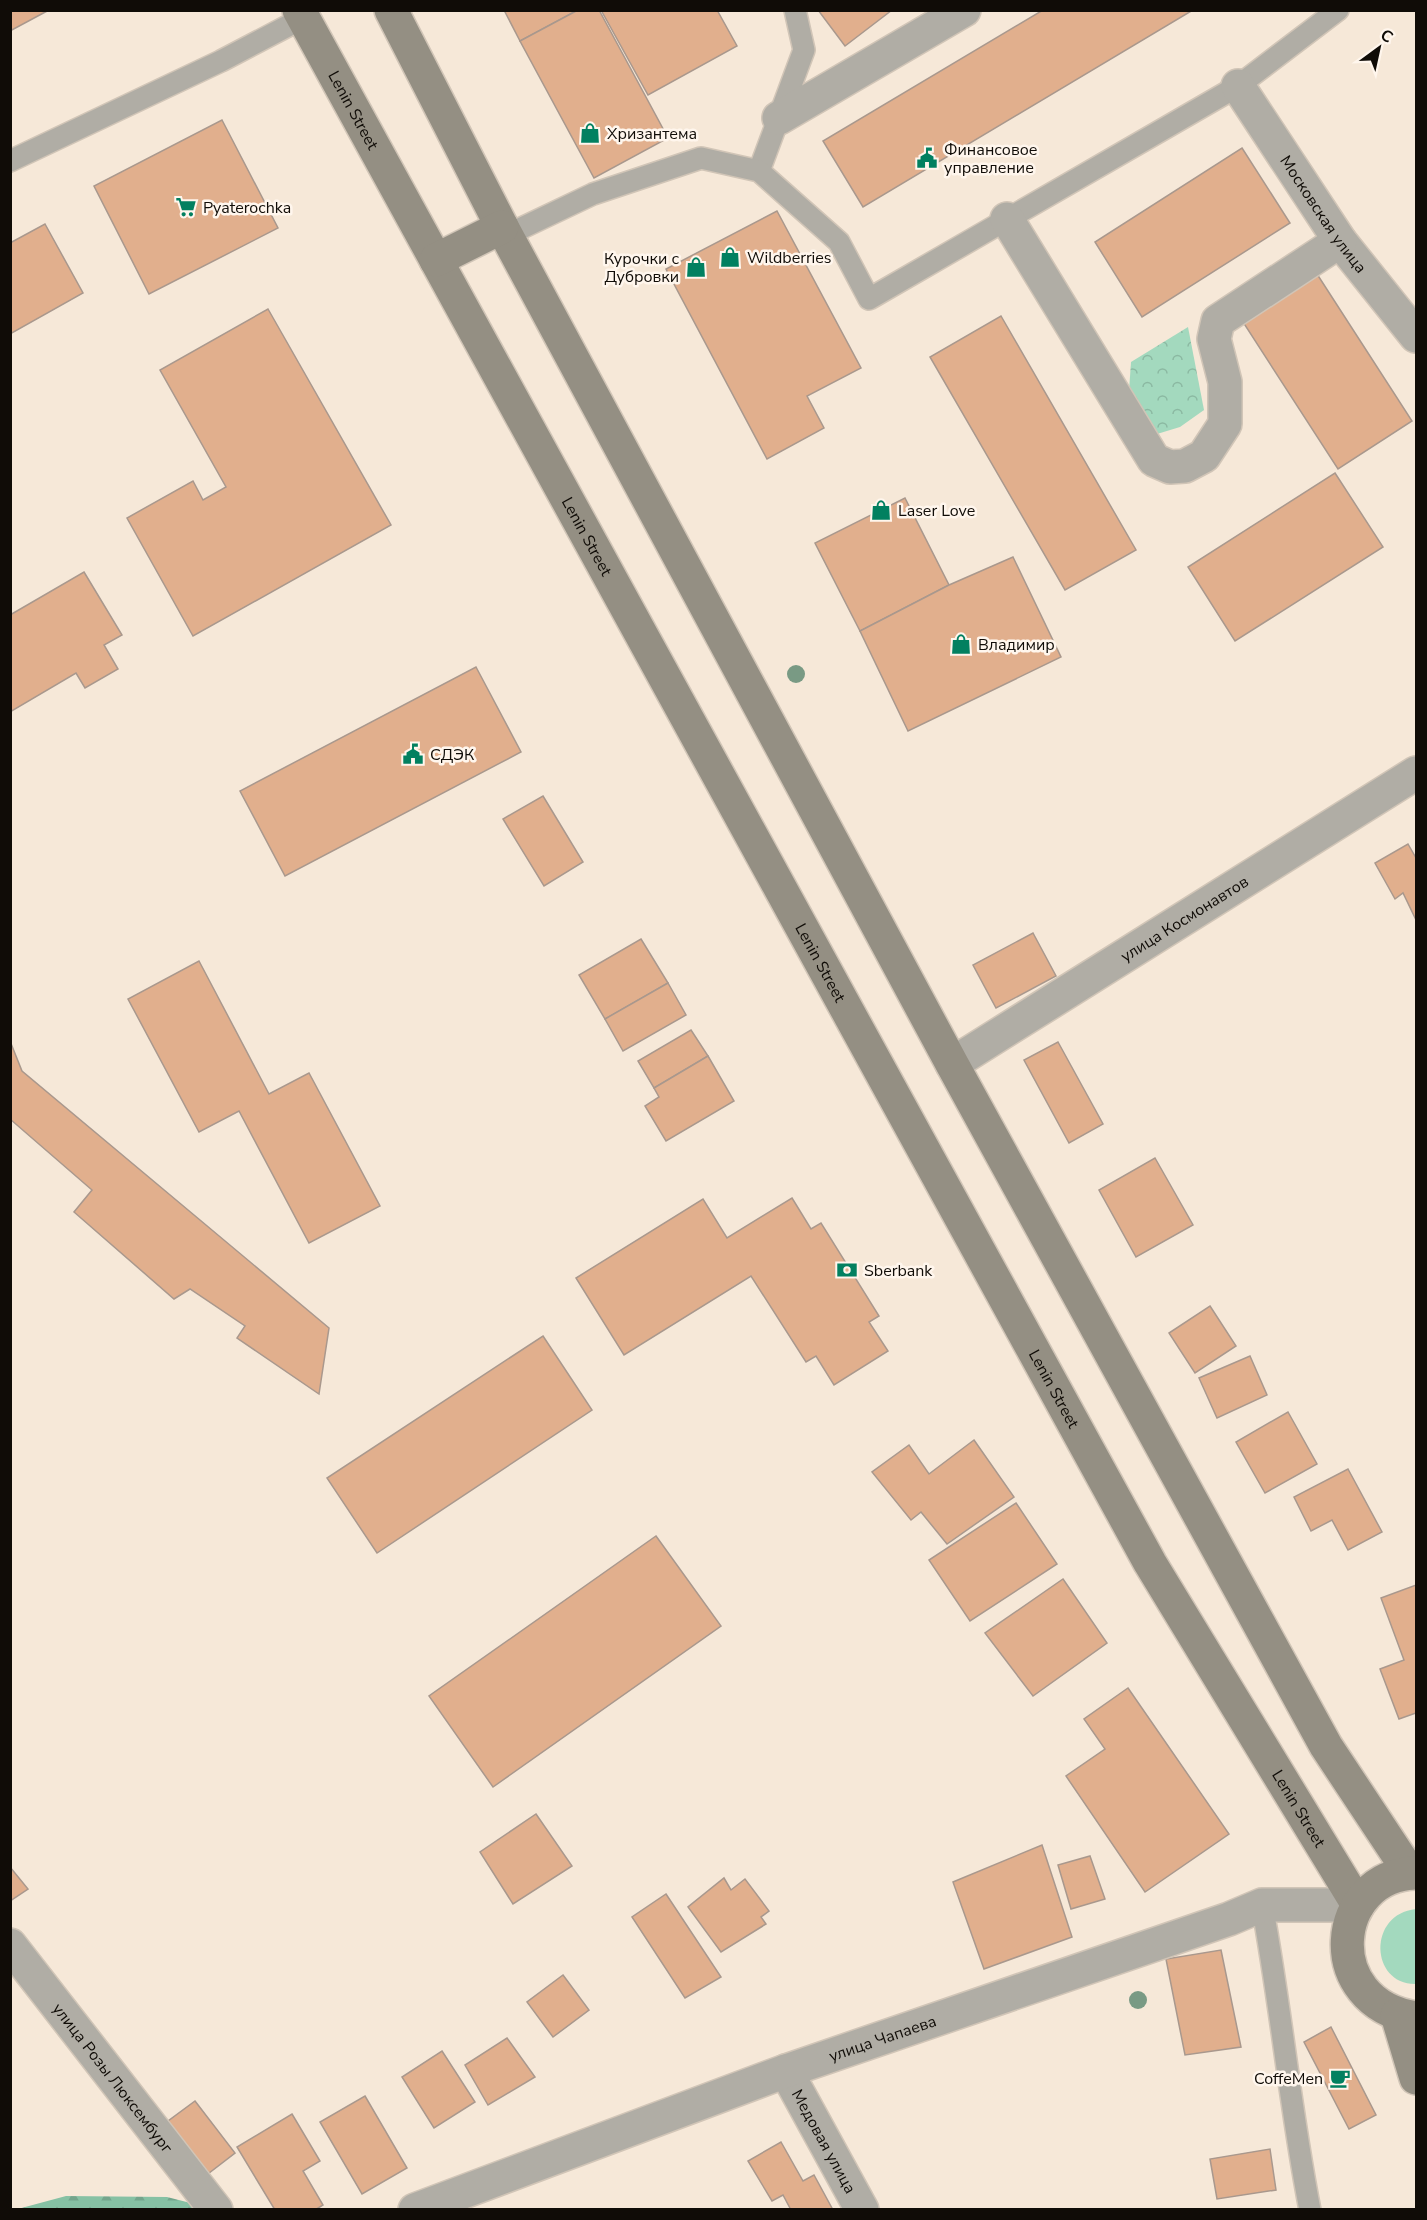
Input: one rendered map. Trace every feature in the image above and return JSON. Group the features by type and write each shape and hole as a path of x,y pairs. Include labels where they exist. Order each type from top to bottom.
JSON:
{"main road":[{"path":"391,10 505,231 952,1064 1326,1746 1413,1873 1390,1879 1372,1890 1358,1905 1350,1926 1347,1948 1351,1970 1361,1989 1377,2004 1407,2017 1416,2078"},
{"name":"Lenin Street","path":"301,14 1145,1552 1358,1905"},
{"path":"436,260 505,231"}],"street":[{"path":"779,118 964,10"},
{"name":"Московская улица","path":"1238,86 1340,241 1416,336"},
{"path":"1007,219 1154,460 1170,467 1185,466 1204,456 1225,424 1225,381 1214,339 1218,321 1340,241"},
{"name":"улица Космонавтов","path":"952,1064 1416,773"},
{"name":"улица Чапаева","path":"415,2210 786,2071 1229,1919 1262,1905 1358,1905"},
{"name":"улица Розы Люксембург","path":"10,1945 216,2210"},
{"name":"Медовая улица","path":"786,2071 862,2210"}],"lane":[{"path":"759,171 804,50 795,10"},
{"path":"505,231 593,194 701,158 759,171 839,242 869,299 1238,86 1338,10"},
{"path":"10,161 221,61 301,14"},
{"path":"1262,1905 1272,1957 1299,2154 1310,2210"}],"green space":[{"path":"1188,327 1204,410 1180,427 1157,434 1129,391 1131,362"},
{"path":"1416,1909 1416,1984 1401,1981 1390,1973 1383,1962 1380,1949 1382,1935 1389,1923 1400,1914"},
{"path":"66,2196 167,2197 214,2209 14,2210"}],"building":[{"path":"10,10 49,10 10,31"},
{"path":"504,10 578,10 520,41"},
{"path":"578,10 599,10 668,138 594,178 520,41"},
{"path":"601,10 717,10 737,46 648,95"},
{"path":"818,10 892,10 845,46"},
{"path":"1043,10 1193,10 863,207 823,141"},
{"name":"Pyaterochka","path":"222,120 278,228 149,294 94,186"},
{"path":"1242,148 1290,223 1142,317 1095,242"},
{"path":"777,211 861,368 807,396 824,428 767,459 666,269"},
{"path":"45,224 83,293 10,334 10,243"},
{"path":"1317,274 1412,421 1338,469 1243,322"},
{"path":"268,309 391,525 193,636 127,518 193,481 203,500 226,487 160,370"},
{"path":"1001,316 1136,550 1065,590 930,357"},
{"path":"1335,473 1383,547 1235,641 1188,567"},
{"path":"905,498 949,585 860,631 815,543"},
{"name":"Владимир","path":"1013,557 1061,657 908,731 860,631 949,585"},
{"path":"84,572 122,635 104,645 118,669 85,688 76,673 10,712 10,615"},
{"path":"476,667 521,752 285,876 240,791"},
{"path":"543,796 583,862 544,886 503,819"},
{"path":"1408,844 1416,858 1416,920 1403,893 1395,899 1375,863"},
{"path":"1033,933 1056,976 996,1008 973,965"},
{"path":"641,939 668,983 605,1019 579,975"},
{"path":"199,961 269,1094 309,1073 380,1206 309,1243 239,1111 199,1132 128,999"},
{"path":"668,983 686,1015 623,1051 605,1019"},
{"path":"691,1030 708,1056 654,1088 638,1061"},
{"path":"10,1041 22,1071 329,1328 319,1394 237,1338 245,1326 190,1289 174,1299 74,1212 92,1190 10,1119"},
{"path":"1058,1042 1103,1124 1069,1143 1024,1060"},
{"path":"708,1056 734,1101 666,1141 645,1106 659,1097 654,1088"},
{"path":"1155,1158 1193,1225 1136,1257 1099,1190"},
{"path":"792,1198 811,1229 821,1223 879,1316 869,1322 888,1351 834,1385 816,1356 806,1362 751,1276 624,1355 576,1278 703,1199 727,1238"},
{"path":"1210,1306 1236,1346 1195,1373 1169,1333"},
{"path":"543,1336 592,1410 377,1553 327,1478"},
{"path":"1250,1356 1267,1395 1217,1418 1199,1378"},
{"path":"1288,1412 1317,1464 1265,1493 1236,1442"},
{"path":"974,1440 1014,1497 947,1544 921,1512 911,1520 872,1472 909,1445 929,1474"},
{"path":"1348,1469 1382,1532 1348,1550 1332,1520 1311,1531 1294,1497"},
{"path":"1016,1503 1057,1564 970,1621 929,1560"},
{"path":"656,1536 721,1626 493,1787 429,1696"},
{"path":"1063,1579 1107,1643 1033,1696 985,1633"},
{"path":"1416,1585 1416,1713 1399,1719 1380,1669 1404,1660 1381,1598"},
{"path":"1128,1688 1229,1834 1145,1892 1066,1776 1105,1749 1084,1719"},
{"path":"536,1814 572,1866 513,1904 480,1852"},
{"path":"1042,1845 1072,1937 984,1969 953,1882"},
{"path":"1090,1856 1105,1899 1071,1909 1058,1865"},
{"path":"10,1867 28,1889 10,1901"},
{"path":"724,1878 731,1890 745,1879 769,1911 761,1917 766,1924 721,1952 688,1907"},
{"path":"666,1894 721,1977 685,1998 632,1917"},
{"path":"1221,1950 1241,2047 1185,2055 1166,1959"},
{"path":"563,1975 589,2010 553,2037 527,2002"},
{"name":"CoffeMen","path":"1331,2027 1376,2115 1349,2129 1304,2042"},
{"path":"507,2038 535,2077 488,2105 465,2065"},
{"path":"442,2051 475,2102 434,2128 402,2077"},
{"path":"365,2096 407,2168 362,2194 320,2122"},
{"path":"195,2101 235,2153 200,2180 160,2127"},
{"path":"292,2114 320,2161 303,2171 323,2205 315,2210 275,2210 237,2147"},
{"path":"781,2142 803,2181 814,2175 833,2210 791,2210 783,2195 772,2201 748,2161"},
{"path":"1270,2149 1276,2190 1217,2199 1210,2159"}],"place":[{"name":"Хризантема","path":"590,133"},
{"name":"Финансовое управление","path":"927,158"},
{"name":"Pyaterochka","path":"186,207"},
{"name":"Wildberries","path":"730,257"},
{"name":"Курочки с Дубровки","path":"696,267"},
{"name":"Laser Love","path":"881,510"},
{"name":"Владимир","path":"961,644"},
{"name":"СДЭК","path":"413,754"},
{"name":"Sberbank","path":"847,1270"},
{"name":"CoffeMen","path":"1340,2078"}]}
